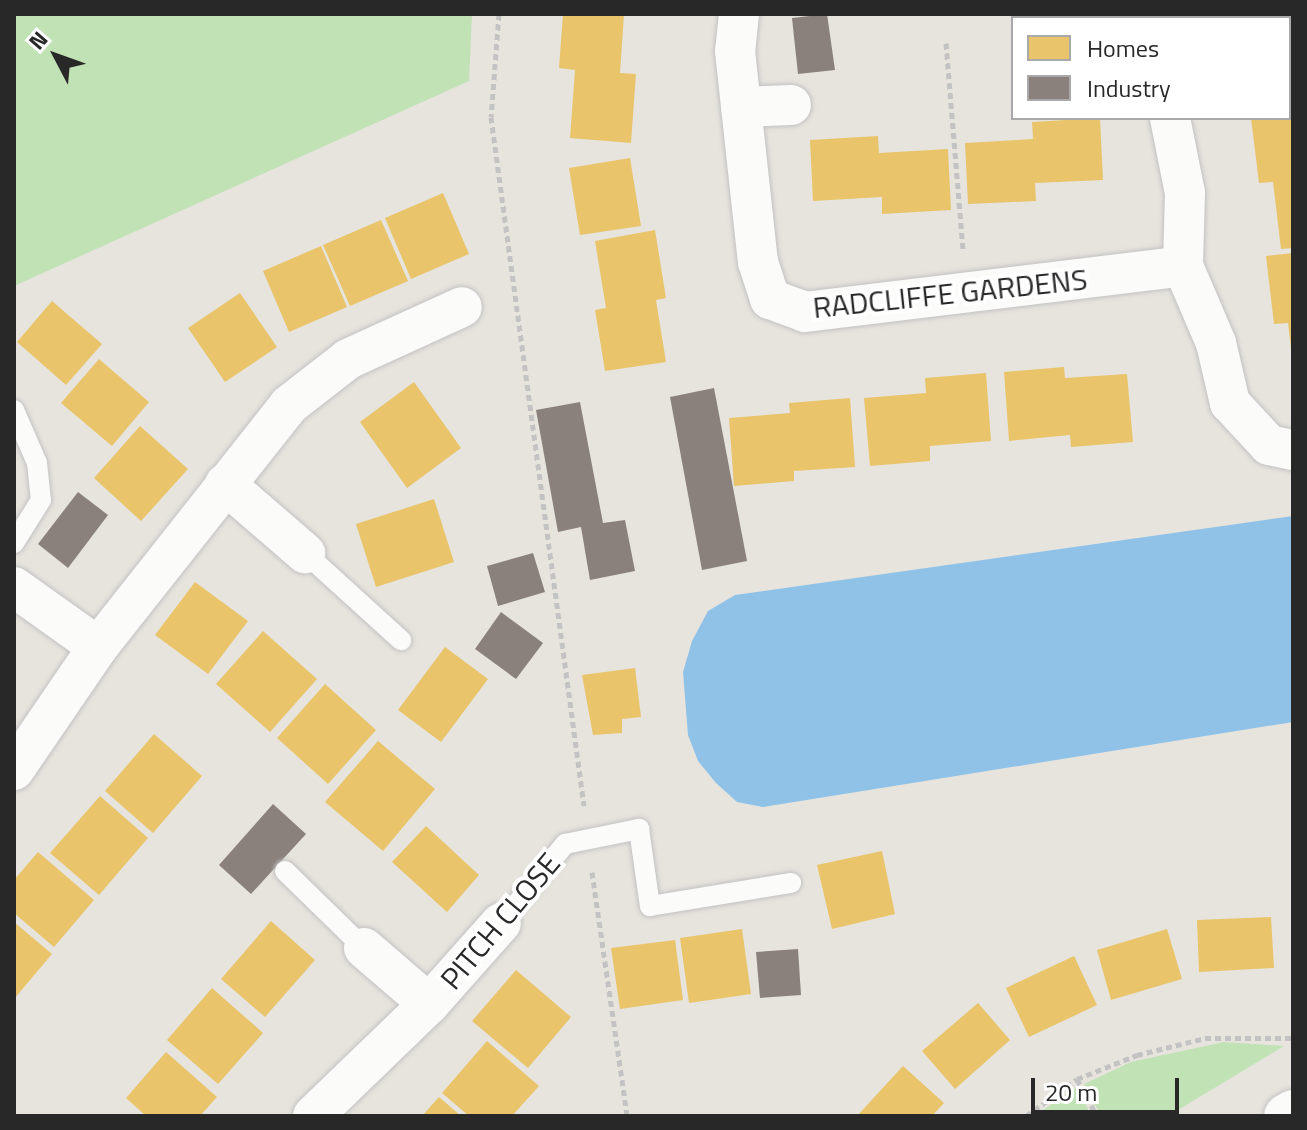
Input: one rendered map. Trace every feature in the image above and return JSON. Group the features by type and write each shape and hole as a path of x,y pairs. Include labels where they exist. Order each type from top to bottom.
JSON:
{"street":[{"name":"RADCLIFFE GARDENS","path":"739,14 735,51 741,107 758,262 770,299 805,312 1183,266"},
{"path":"741,107 791,105"},
{"path":"1170,120 1185,193 1183,266 1216,343 1230,403 1269,445 1293,450"},
{"path":"14,770 98,647 289,405 348,359 462,307"},
{"path":"225,484 305,553"},
{"path":"14,587 98,647"},
{"name":"PITCH CLOSE","path":"313,1116 429,1004 501,923"},
{"name":"PITCH CLOSE","path":"364,948 429,1004"},
{"path":"1286,1116 1293,1112"}],"lane":[{"path":"14,410 37,463 41,500 14,543"},
{"path":"305,553 401,640"},
{"name":"PITCH CLOSE","path":"501,923 565,844 587,837 639,829 650,906 791,883"},
{"name":"PITCH CLOSE","path":"285,871 364,948"}],"path":[{"path":"499,14 491,117 627,1116"},
{"path":"946,43 967,293"},
{"path":"1026,1116 1077,1079 1137,1055 1205,1038 1293,1038"},
{"path":"1077,1079 1097,1116"}],"green space":[{"path":"14,14 472,14 469,81 14,286"},
{"path":"1224,1042 1284,1046 1168,1116 1101,1116 1084,1084 1131,1062"},
{"path":"1076,1088 1092,1116 1035,1116 1049,1106"}],"water":[{"path":"1293,516 1293,722 763,807 737,802 698,761 688,735 683,672 692,641 708,611 735,595"}],"building: Homes":[{"path":"563,14 624,14 620,73 636,74 631,143 570,138 575,70 559,68"},
{"path":"1293,111 1293,248 1281,249 1273,182 1259,183 1251,120 1291,120"},
{"path":"1100,120 1103,180 1035,183 1036,201 968,204 965,143 1033,139 1032,122"},
{"path":"878,136 879,153 948,149 951,210 882,214 882,197 813,201 810,140"},
{"path":"630,158 641,226 580,235 569,168"},
{"path":"443,193 469,254 411,279 385,218"},
{"path":"381,220 408,281 350,306 323,245"},
{"path":"655,230 666,298 656,300 666,362 605,371 595,310 606,308 595,241"},
{"path":"321,246 347,307 289,332 263,271"},
{"path":"1293,253 1291,348 1288,323 1274,324 1266,256"},
{"path":"240,293 277,347 225,382 188,328"},
{"path":"52,301 102,344 66,385 17,342"},
{"path":"99,359 149,402 112,446 61,403"},
{"path":"1064,367 1065,378 1127,374 1133,442 1071,447 1070,435 1009,441 1004,372"},
{"path":"986,373 991,441 930,446 930,461 870,466 864,398 926,393 925,378"},
{"path":"414,382 461,448 407,488 360,422"},
{"path":"850,398 855,467 794,471 794,481 734,486 729,418 790,413 789,403"},
{"path":"140,426 188,469 141,521 94,478"},
{"path":"434,499 454,562 376,587 356,524"},
{"path":"195,582 248,621 208,674 155,635"},
{"path":"263,631 317,679 270,732 216,684"},
{"path":"445,647 488,679 441,742 398,710"},
{"path":"635,668 641,717 622,719 622,733 593,735 582,675"},
{"path":"325,684 376,730 328,784 277,738"},
{"path":"154,734 202,776 153,833 105,791"},
{"path":"378,741 435,789 383,851 325,802"},
{"path":"100,796 148,838 99,895 50,853"},
{"path":"426,826 479,875 447,912 392,862"},
{"path":"882,851 895,914 832,929 817,865"},
{"path":"38,852 94,900 54,947 14,913 14,880"},
{"path":"1271,917 1274,968 1199,972 1197,920"},
{"path":"271,921 315,960 265,1017 221,979"},
{"path":"14,922 52,954 14,999"},
{"path":"742,929 751,994 689,1003 680,938"},
{"path":"1167,929 1182,979 1111,1000 1097,950"},
{"path":"675,940 683,1000 620,1009 611,948"},
{"path":"1074,956 1097,1005 1029,1037 1006,988"},
{"path":"516,970 571,1017 528,1068 472,1021"},
{"path":"212,988 263,1033 218,1084 167,1040"},
{"path":"978,1003 1010,1040 955,1089 922,1051"},
{"path":"487,1041 539,1086 512,1116 469,1116 442,1093"},
{"path":"166,1052 217,1097 200,1116 146,1116 126,1098"},
{"path":"903,1066 944,1103 932,1116 857,1116"},
{"path":"439,1097 461,1116 422,1116"}],"building: Industry":[{"path":"827,14 835,70 798,74 792,18"},
{"path":"1293,59 1291,100 1291,60"},
{"path":"714,388 747,561 702,570 670,397"},
{"path":"580,402 603,523 625,520 635,571 590,580 581,527 558,532 536,410"},
{"path":"78,492 108,515 68,568 38,544"},
{"path":"533,553 545,592 498,606 487,566"},
{"path":"501,612 543,643 516,679 475,649"},
{"path":"273,804 306,834 251,894 219,865"},
{"path":"798,949 801,995 760,998 756,952"}]}
